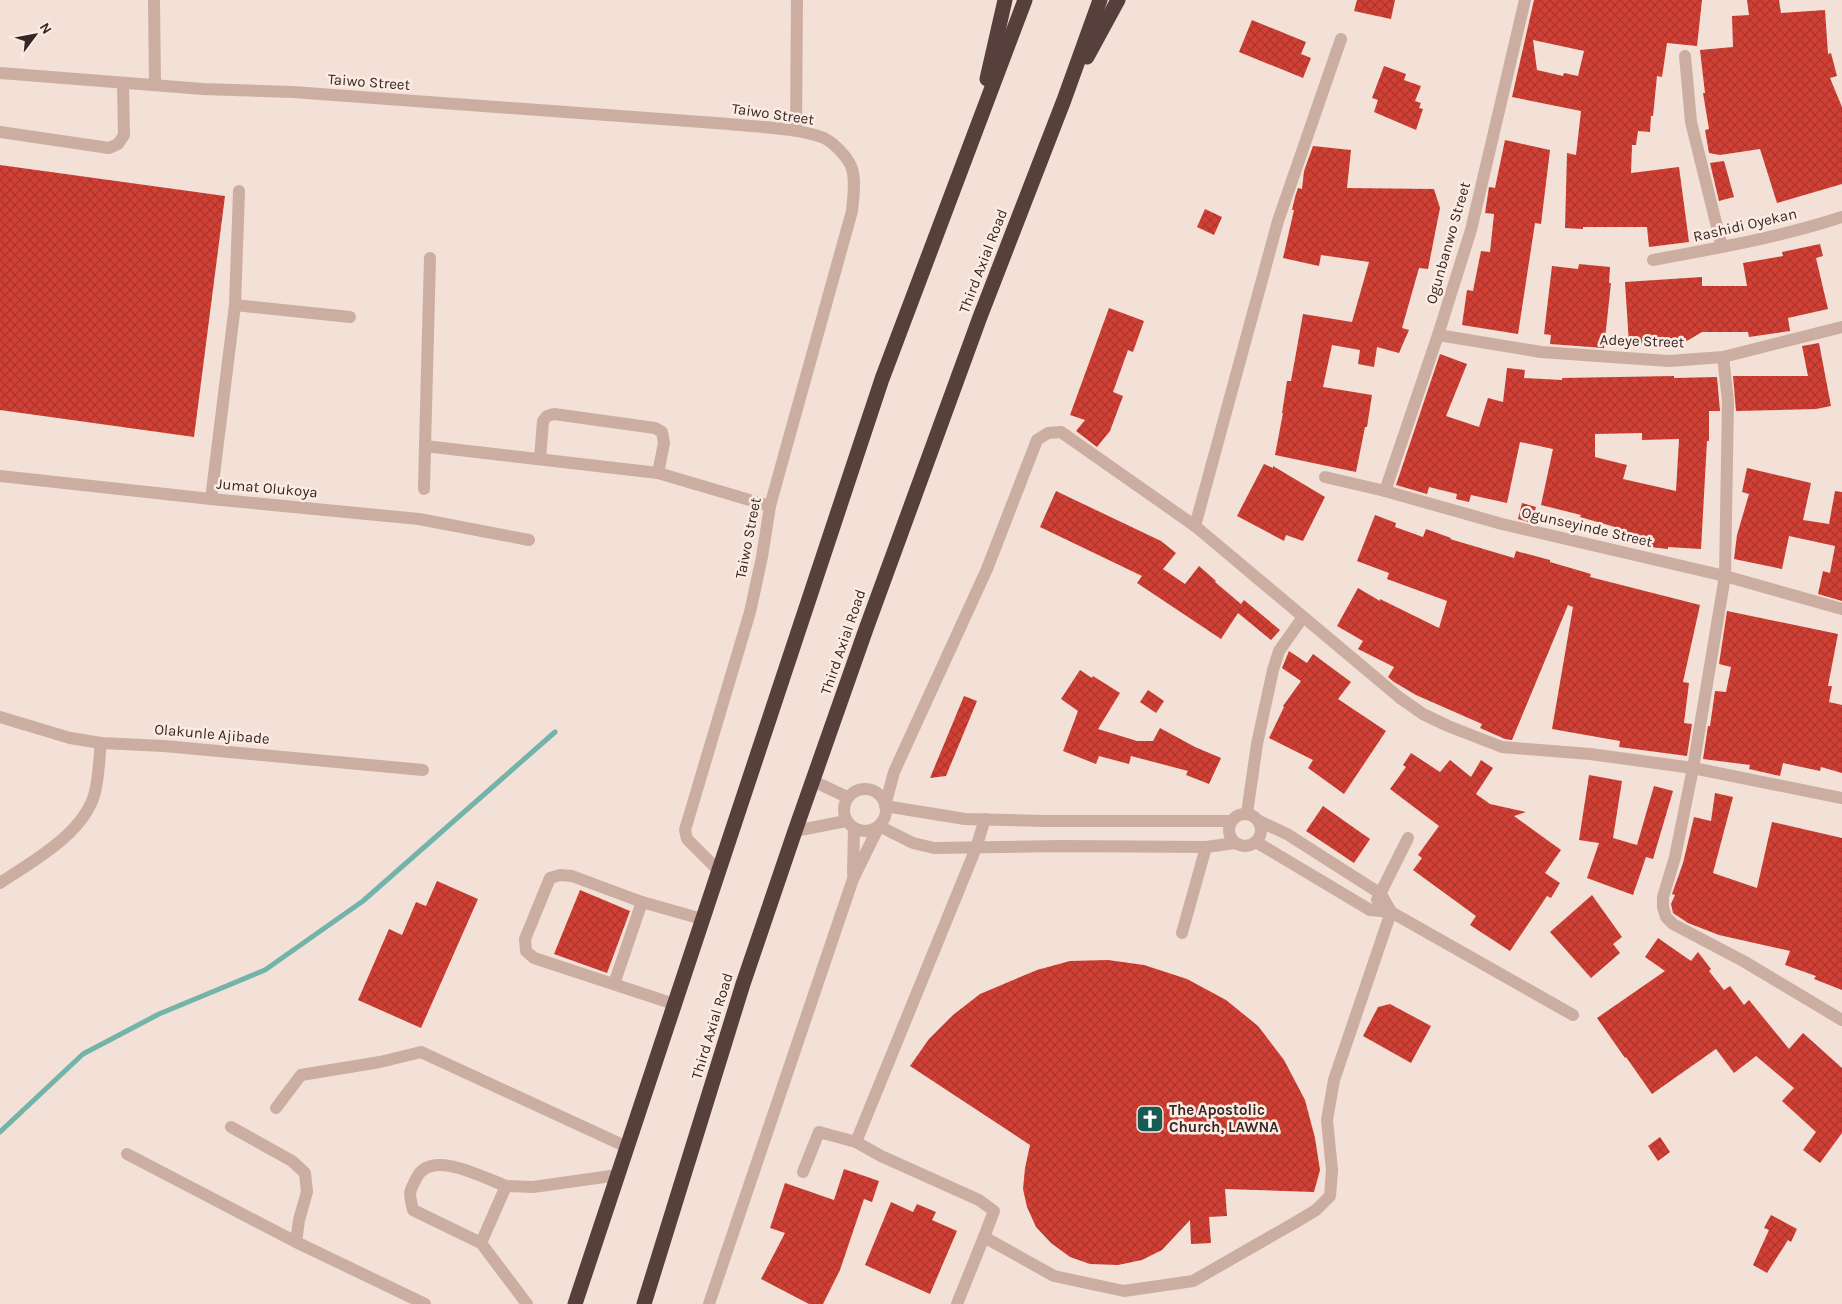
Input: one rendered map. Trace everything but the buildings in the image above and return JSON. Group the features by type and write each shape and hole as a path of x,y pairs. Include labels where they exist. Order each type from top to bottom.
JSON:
{"highway":[{"path":"971,145 1005,0"},
{"path":"575,1304 882,379 1025,0"},
{"name":"Third Axial Road","path":"644,1304 742,984 795,831 866,629 980,317 1064,100 1100,0"},
{"path":"1064,100 1118,0"}],"street":[{"path":"154,0 155,85"},
{"path":"796,131 797,0"},
{"name":"Ogunbanwo Street","path":"1385,491 1438,335 1471,230 1525,0"},
{"path":"1195,526 1278,222 1341,38"},
{"path":"1685,56 1691,122 1722,247"},
{"name":"Taiwo Street","path":"0,73 203,89 293,92 729,124 796,131 825,139 841,152 852,168 854,189 852,211 770,506 762,557 750,612 685,830 687,839 718,870"},
{"path":"0,132 109,148 118,144 124,135 124,83"},
{"path":"211,499 235,304 238,191"},
{"name":"Rashidi Oyekan","path":"1653,260 1810,227 1842,216"},
{"path":"424,489 430,258"},
{"path":"235,304 350,317"},
{"name":"Adeye Street","path":"1438,335 1541,352 1669,361 1723,357 1842,326"},
{"path":"1723,357 1728,401 1725,576 1693,768 1675,857 1663,897 1663,907 1666,916 1673,924 1745,962 1842,1020"},
{"path":"540,459 543,421 548,416 554,414 655,428 662,432 664,443 658,473"},
{"path":"709,1304 853,879 879,826 884,820 885,806 894,772 987,569 1037,440 1048,433 1061,432 1195,526 1408,703 1423,714 1448,726 1478,739 1511,748 1590,754 1693,768 1842,798"},
{"path":"425,446 658,473 770,506"},
{"name":"Jumat Olukoya","path":"0,476 419,519 529,540"},
{"name":"Ogunseyinde Street","path":"1325,477 1385,491 1502,524 1725,576 1842,609"},
{"path":"1247,813 1257,744 1273,670 1279,651 1303,617"},
{"name":"Olakunle Ajibade","path":"0,717 70,738 101,743 164,746 423,770"},
{"path":"0,883 71,832 86,813 95,793 101,743"},
{"path":"870,789 894,772"},
{"path":"813,781 847,797"},
{"path":"879,826 870,831 859,831 850,824 843,813 844,805 847,797 854,792 861,789 870,789 877,793 885,806"},
{"path":"885,806 965,819 1230,821"},
{"path":"1259,821 1260,836 1256,842 1249,846 1241,846 1230,837 1228,829 1230,821 1240,813 1254,816 1259,821 1287,834 1381,894 1392,912"},
{"path":"856,1142 976,848 985,819"},
{"path":"795,831 850,824"},
{"path":"850,824 853,879"},
{"path":"879,826 912,843 934,848 1061,846 1206,847 1235,843"},
{"path":"1370,910 1381,894 1408,838"},
{"path":"1256,842 1370,910 1392,912 1573,1015"},
{"path":"1182,933 1206,847"},
{"path":"674,1004 534,958 526,951 525,938 550,878 560,875 572,876 642,902 702,919"},
{"path":"614,984 642,902"},
{"path":"984,1237 1054,1276 1124,1291 1193,1281 1316,1210 1330,1196 1332,1170 1327,1120 1334,1080 1392,912"},
{"path":"276,1108 301,1075 380,1062 421,1052 627,1147"},
{"path":"231,1127 292,1161 305,1173 307,1192 299,1220 296,1242"},
{"path":"803,1172 820,1132 856,1142 979,1200 994,1211 957,1304"},
{"path":"127,1154 296,1242 425,1304"},
{"path":"527,1304 481,1243 413,1210 409,1191 419,1173 432,1164 448,1165 506,1186 533,1187 618,1175"},
{"path":"481,1243 506,1186"}],"waterway":[{"path":"0,1132 83,1054 159,1014 265,970 363,901 555,732"}],"place":[{"name":"The Apostolic Church, LAWNA","path":"1150,1119"}]}
